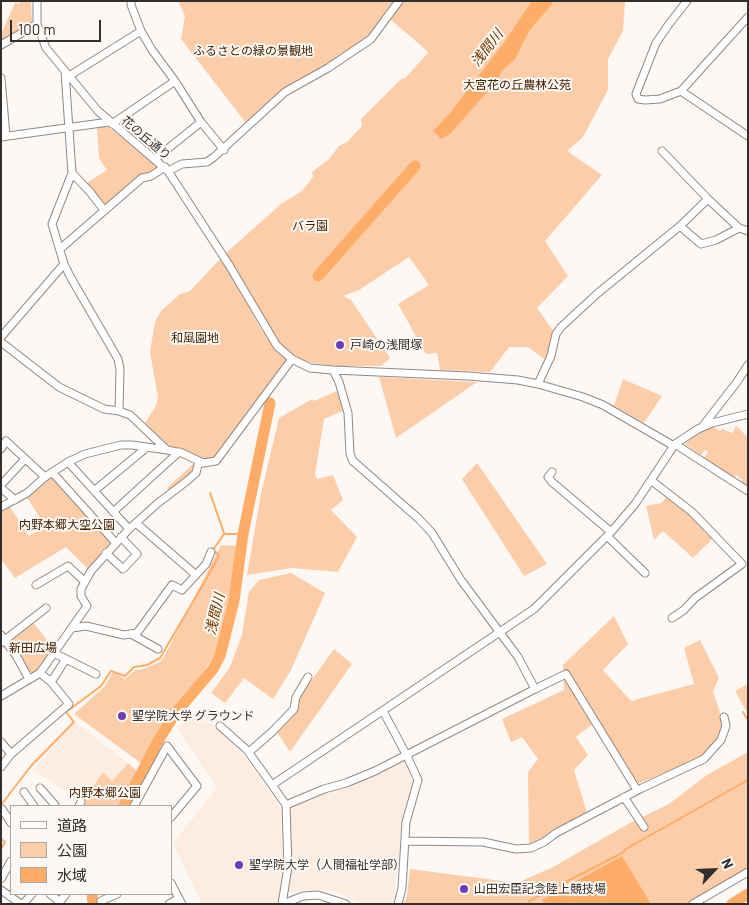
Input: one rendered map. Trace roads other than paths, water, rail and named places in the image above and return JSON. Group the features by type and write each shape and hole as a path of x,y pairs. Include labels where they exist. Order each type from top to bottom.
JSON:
{"street":[{"name":"花の丘通り","path":"37,1 37,24 46,48 111,123 166,169 248,295 277,346 292,359"},
{"path":"131,1 142,32 152,50 175,81 201,122 224,150"},
{"path":"60,248 142,178 182,164 207,162 224,150 285,92 328,68 371,39 399,1"},
{"path":"687,1 668,24 656,43 636,94 638,99 660,98 681,91 748,17"},
{"path":"1,45 37,24"},
{"path":"119,411 120,369 118,359 64,264 52,224 72,173 67,74 142,32"},
{"path":"1,78 4,136 111,123 175,81"},
{"path":"681,91 748,136"},
{"path":"155,159 201,122"},
{"path":"662,151 739,228 748,231"},
{"path":"72,173 104,210"},
{"path":"538,384 551,356 556,334 561,328 598,293 680,226 708,199"},
{"path":"680,226 700,244 716,240 739,228"},
{"path":"1,337 64,264"},
{"path":"1,342 59,387 104,409 119,411 130,416 166,450"},
{"path":"1,508 27,493 45,477 68,462 85,454 121,445 179,452 204,463 216,461 292,359 310,368 518,380 583,397 603,404 748,491"},
{"path":"702,427 737,382 748,364"},
{"path":"333,370 339,382 348,413 350,454 353,461 418,519 432,534 462,580 518,657 535,689"},
{"path":"272,785 534,610 609,534 635,504 674,445 702,427 748,414"},
{"path":"1,449 6,441 45,477"},
{"path":"94,490 146,448"},
{"path":"113,512 179,452"},
{"path":"14,500 1,486 26,459"},
{"path":"1,696 40,673 87,606 81,596 81,588 91,571 106,552 136,522 196,473 199,461"},
{"path":"68,462 129,529"},
{"path":"52,472 118,540 137,554 123,569 106,552"},
{"path":"552,472 548,477 552,482 609,534 645,573"},
{"path":"652,481 692,512 742,564 695,598 684,610 672,618"},
{"path":"136,522 196,575"},
{"path":"72,628 86,626 124,635 137,633 172,585 182,590 206,564 211,552"},
{"path":"36,586 68,566 85,582"},
{"path":"29,679 3,639 46,608"},
{"path":"131,634 158,649"},
{"path":"54,654 96,674"},
{"path":"52,682 66,659"},
{"path":"1,767 11,754 69,704 52,682 40,673"},
{"path":"286,805 324,789 346,783 407,756 566,674 638,790"},
{"path":"249,752 294,709 296,697 308,677"},
{"path":"383,711 418,780 408,810 402,888 398,904"},
{"path":"406,841 483,842 516,849 531,848 624,797 704,759 721,740 726,726 724,717"},
{"path":"220,726 249,752 286,805 288,867 282,904"},
{"path":"1,742 11,754"},
{"path":"135,805 167,746 198,786 172,816"},
{"path":"40,788 55,805"},
{"path":"24,792 33,805"},
{"path":"624,797 644,827"},
{"path":"2,809 10,821"},
{"path":"1,879 10,864"},
{"path":"693,904 748,872"},
{"path":"169,904 180,901 172,885"},
{"path":"1,890 22,904 31,895"},
{"path":"101,899 114,895"},
{"path":"282,904 303,896 318,895 346,904"}],"water":[{"path":"532,1 552,1 553,3 529,31 515,59 503,70 495,83 450,134 441,139 433,131 450,113 503,44"},
{"path":"622,856 651,904 544,904 542,900"}],"waterway":[{"name":"浅間川","path":"318,276 415,166"},
{"name":"浅間川","path":"125,805 174,715 213,669 220,656 234,601 243,534 270,403"},
{"path":"210,493 224,533"},
{"path":"1,805 31,766 74,722 66,712 101,686 111,671 125,676 134,667 147,665 160,658 219,555 213,550 224,534 243,534"},
{"path":"743,712 748,720"},
{"path":"529,904 529,901 622,853 748,780"},
{"path":"1,839 5,842 1,849"},
{"path":"732,904 748,894"},
{"name":"浅間川","path":"92,895 93,904"}],"place":[{"name":"戸崎の浅間塚","path":"340,345"},
{"name":"聖学院大学 グラウンド","path":"122,716"},
{"name":"聖学院大学（人間福祉学部）","path":"239,865"},
{"name":"山田宏臣記念陸上競技場","path":"464,889"}],"park label":[{"name":"ふるさとの緑の景観地","path":"253,51"},
{"name":"大宮花の丘農林公苑","path":"517,85"},
{"name":"バラ園","path":"310,226"},
{"name":"和風園地","path":"195,338"},
{"name":"内野本郷大空公園","path":"67,525"},
{"name":"新田広場","path":"33,648"},
{"name":"内野本郷公園","path":"105,793"}]}
